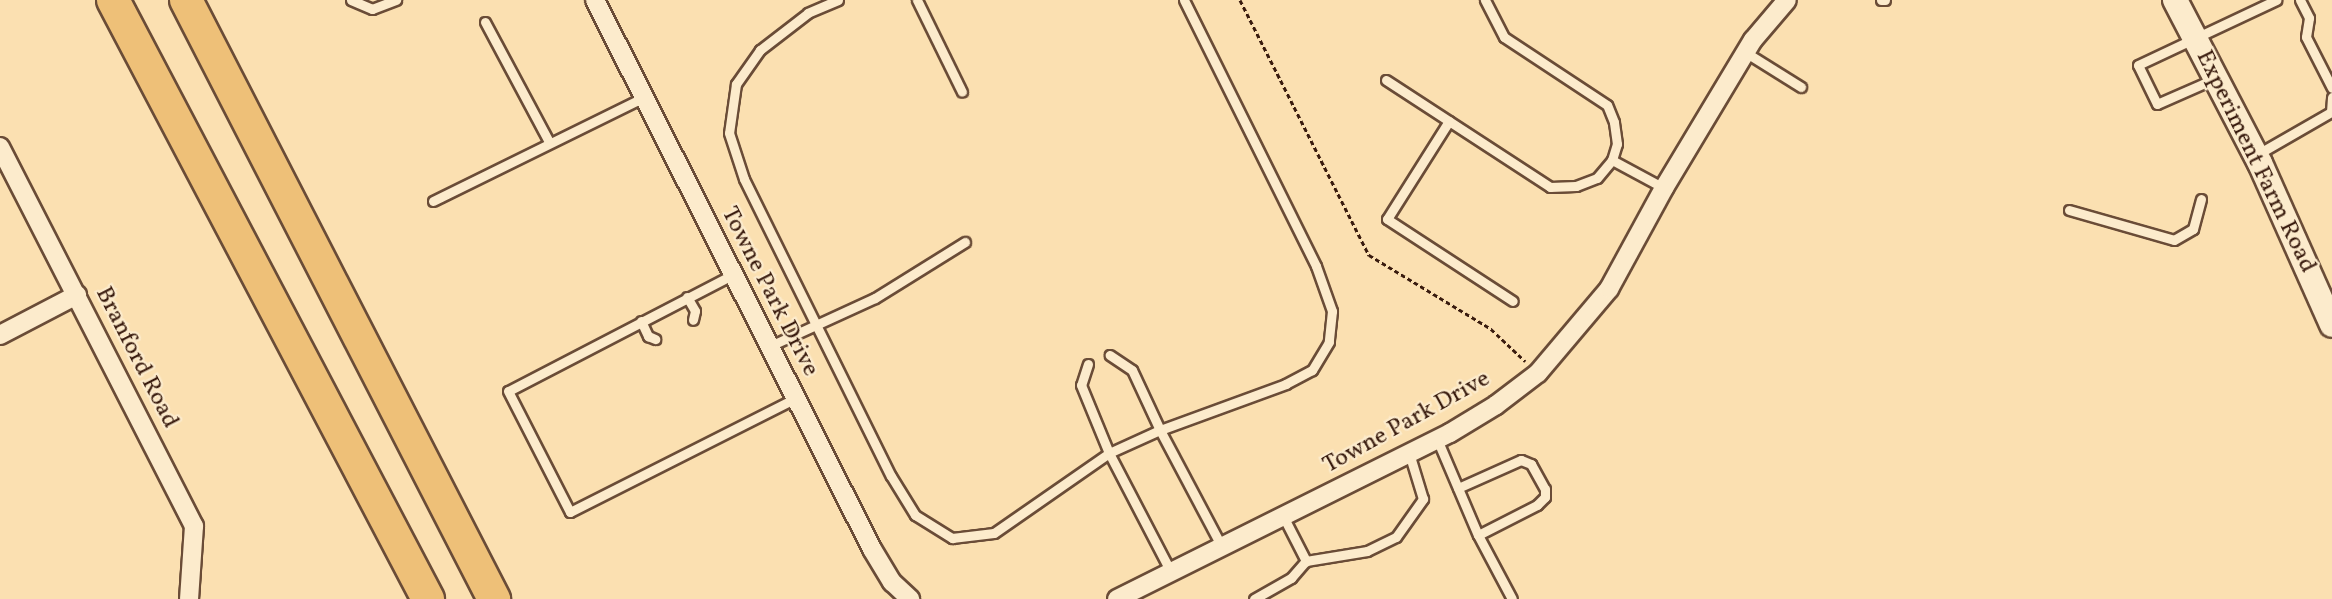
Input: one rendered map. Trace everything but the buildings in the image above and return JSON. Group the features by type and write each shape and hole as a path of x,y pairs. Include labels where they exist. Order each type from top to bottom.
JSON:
{"highway":[{"path":"113,0 428,599"},
{"path":"186,0 494,599"}],"street":[{"name":"Towne Park Drive","path":"595,0 872,549 892,582 910,599"},
{"name":"Towne Park Drive","path":"1117,599 1437,439 1496,405 1538,373 1610,289 1664,188 1745,52 1787,0"},
{"name":"Experiment Farm Road","path":"2175,0 2256,155 2327,301 2332,325"},
{"name":"Branford Road","path":"0,147 194,526 189,599"},
{"path":"0,335 77,295"}],"lane":[{"path":"351,0 372,9 396,0"},
{"path":"838,0 808,13 760,50 736,84 729,133 744,179 891,476 915,515 952,538 994,533 1109,453 1160,430 1286,384 1312,370 1329,342 1332,311 1311,256 1184,0"},
{"path":"917,0 962,92"},
{"path":"1386,80 1550,187 1576,186 1597,178 1612,160 1617,144 1614,122 1606,105 1504,37 1485,0"},
{"path":"2216,78 2157,104 2138,65 2196,40 2276,0"},
{"path":"2300,0 2309,18 2306,37 2332,88"},
{"path":"485,22 549,142"},
{"path":"1745,52 1801,87"},
{"path":"433,201 644,96"},
{"path":"2256,155 2331,112 2332,97"},
{"path":"1449,121 1387,219 1513,301"},
{"path":"1612,160 1664,188"},
{"path":"2069,210 2175,240 2193,229 2201,199"},
{"path":"770,346 875,298 965,242"},
{"path":"734,274 508,391 570,512 796,398"},
{"path":"687,297 695,312 693,320"},
{"path":"641,321 648,336 655,339"},
{"path":"1110,355 1132,370 1160,430 1222,547"},
{"path":"1088,364 1081,385 1109,453 1171,572"},
{"path":"1437,439 1478,535 1512,599"},
{"path":"1254,599 1291,578 1306,561 1367,551 1396,537 1423,500 1409,453"},
{"path":"1458,488 1521,460 1531,464 1545,489 1545,497 1537,505 1478,535"},
{"path":"1283,516 1306,561"}],"path":[{"path":"1240,0 1369,255 1491,329 1538,373"}]}
